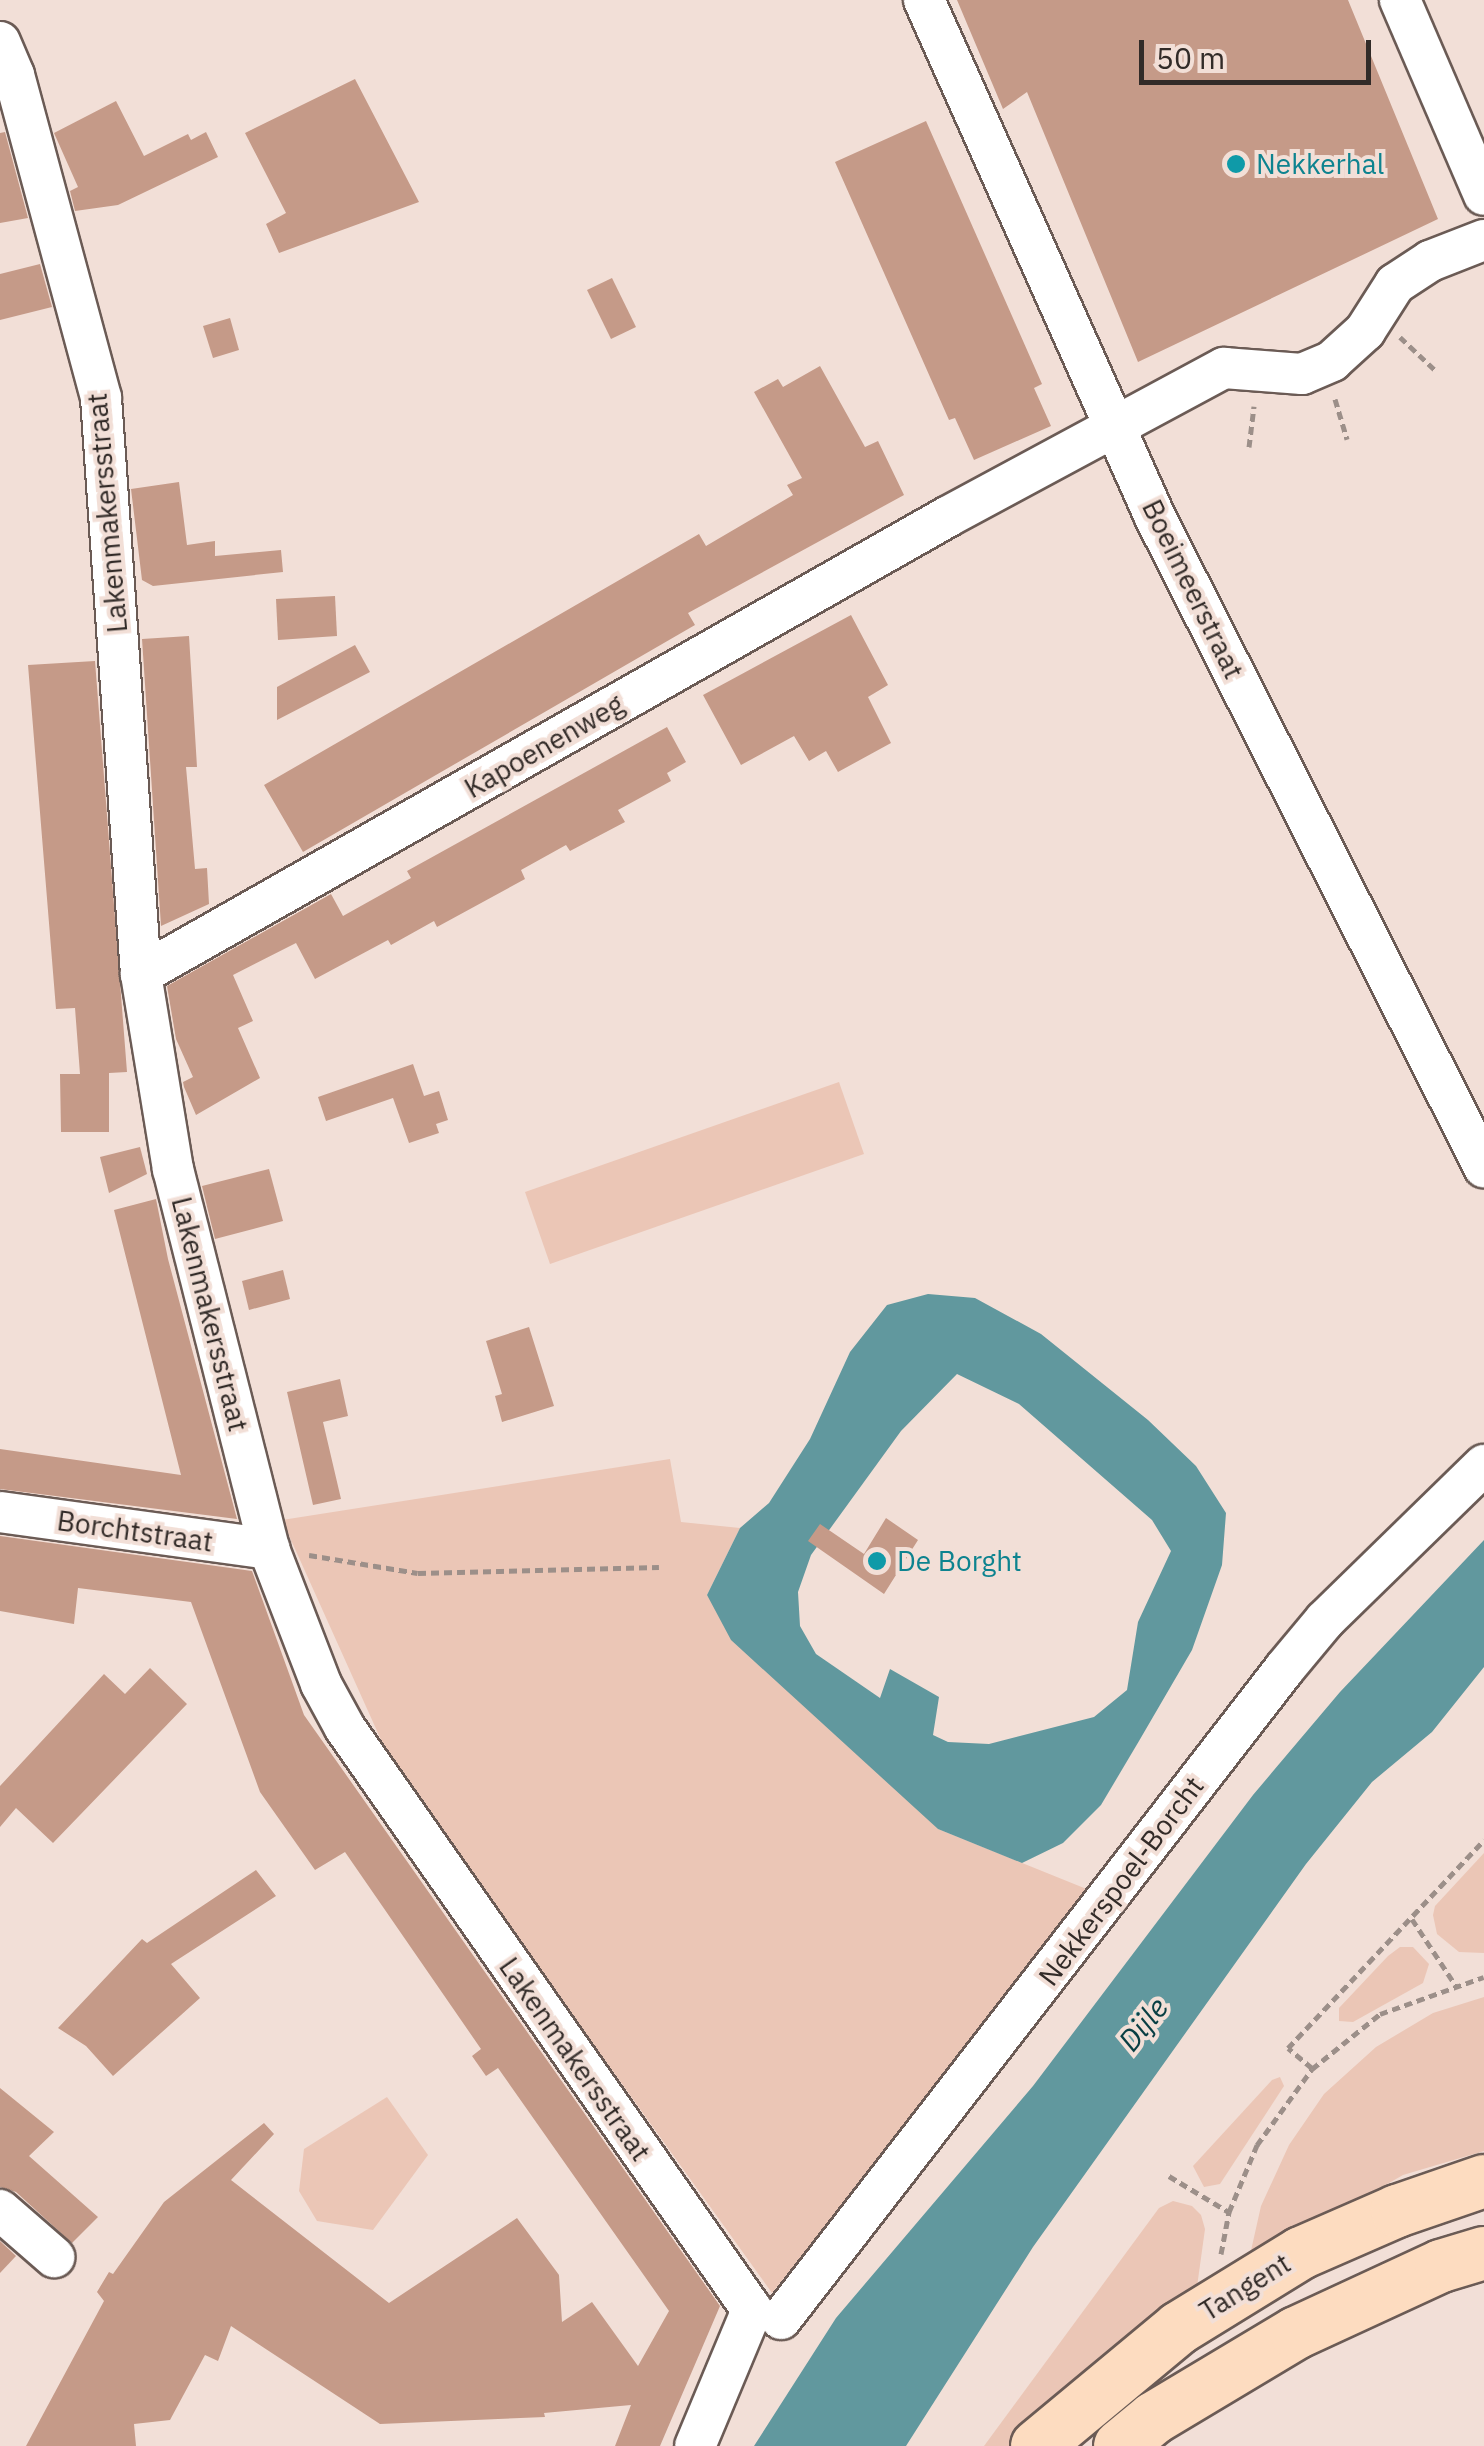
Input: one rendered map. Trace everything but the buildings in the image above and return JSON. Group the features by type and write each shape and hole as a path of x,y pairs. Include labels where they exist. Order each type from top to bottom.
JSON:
{"main road":[{"name":"Tangent","path":"1037,2446 1180,2328 1301,2253 1397,2212 1484,2181"},
{"path":"1120,2446 1154,2418 1296,2332 1442,2266 1484,2253"}],"street":[{"name":"Boeimeerstraat","path":"924,0 1114,429 1484,1167"},
{"path":"1400,0 1484,195"},
{"name":"Lakenmakersstraat","path":"0,42 14,75 100,398 141,974 173,1168 269,1549 321,1684 345,1728 752,2310 695,2446"},
{"path":"1324,364 1372,320 1394,284 1430,261 1484,240"},
{"name":"Kapoenenweg","path":"141,974 947,518 1224,368 1302,374 1324,364"},
{"name":"Nekkerspoel-Borcht","path":"781,2319 1284,1668 1325,1620 1484,1465"},
{"name":"Borchtstraat","path":"0,1512 269,1549"},
{"path":"0,2210 54,2257"}],"path":[{"path":"1372,320 1410,343 1434,369"},
{"path":"1324,364 1348,440"},
{"path":"1250,447 1258,371"},
{"path":"269,1549 418,1573 660,1567"},
{"path":"1312,2069 1288,2048 1484,1840"},
{"path":"1412,1919 1456,1986"},
{"path":"1218,2265 1229,2212 1257,2146 1312,2069 1380,2014 1484,1978"},
{"path":"1169,2176 1229,2212"}],"shaded area":[{"path":"839,1082 864,1154 550,1264 525,1192"},
{"path":"670,1459 681,1522 740,1528 707,1595 938,1829 1094,1892 772,2293 391,1762 282,1520"},
{"path":"1484,1853 1484,1953 1459,1952 1437,1934 1435,1906"},
{"path":"1400,1947 1413,1947 1429,1964 1423,1983 1353,2022 1339,2021 1339,2008 1388,1956"},
{"path":"1484,1997 1484,2151 1403,2175 1248,2264 1261,2206 1289,2145 1324,2094 1376,2047 1433,2013"},
{"path":"1280,2077 1284,2086 1220,2184 1204,2187 1193,2166 1272,2080"},
{"path":"387,2097 428,2155 373,2230 317,2221 299,2191 304,2149"},
{"path":"1173,2201 1192,2206 1201,2215 1205,2229 1196,2294 1014,2446 984,2446 1159,2208"}],"water":[{"path":"928,1294 975,1298 1041,1334 1148,1420 1196,1466 1226,1513 1222,1565 1192,1650 1139,1741 1101,1805 1063,1843 1022,1863 938,1829 731,1640 707,1595 740,1528 769,1503 810,1439 850,1352 887,1305","holes":["957,1374 1019,1404 1152,1520 1171,1551 1138,1622 1127,1690 1094,1717 989,1744 948,1742 933,1735 939,1697 890,1669 880,1698 816,1654 800,1626 798,1592 811,1555 901,1431"]},
{"name":"Dijle","path":"1484,1540 1484,1667 1432,1732 1372,1782 1306,1864 1033,2247 906,2446 754,2446 836,2318 1033,2086 1253,1795 1340,1692"}],"place":[{"name":"Nekkerhal","path":"1236,164"},
{"name":"De Borght","path":"877,1561"}]}
